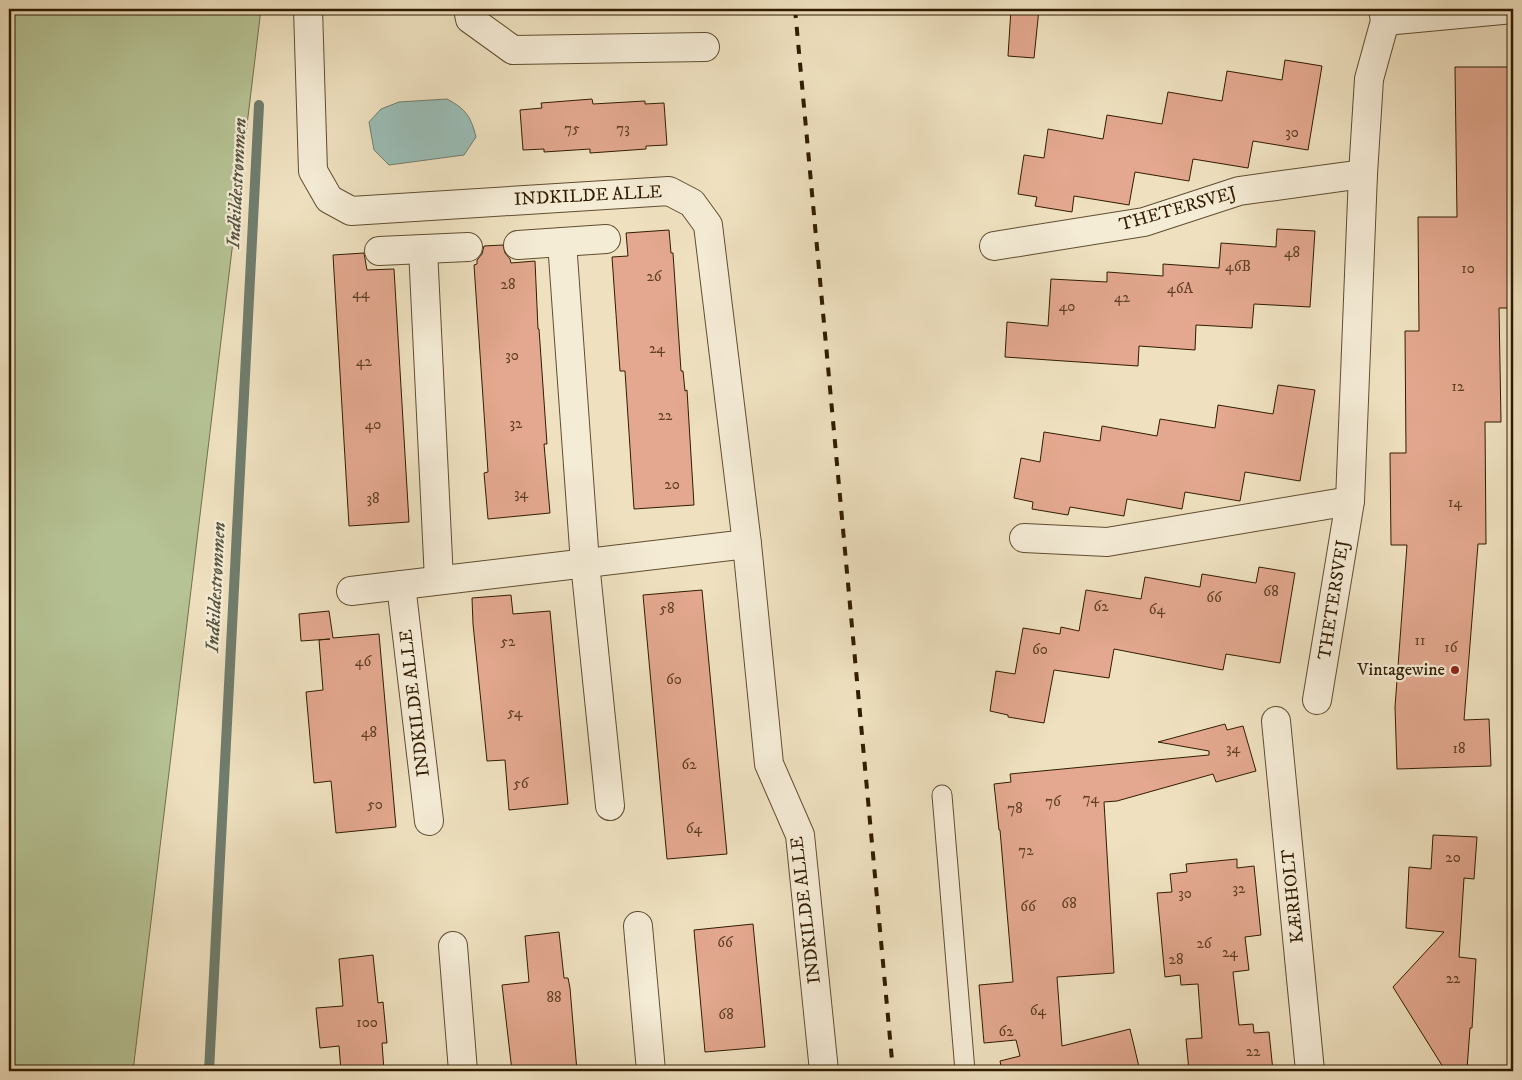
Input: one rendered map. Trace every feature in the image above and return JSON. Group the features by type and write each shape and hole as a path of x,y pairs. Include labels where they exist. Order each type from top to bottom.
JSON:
{"street":[{"name":"INDKILDE ALLE","path":"308,9 313,171 329,199 351,210 669,191 692,203 708,225 747,544 769,764 800,835 824,1071"},
{"path":"468,9 470,19 514,50 705,47"},
{"name":"THETERSVEJ","path":"1317,700 1350,500 1363,174 1369,79 1384,15 1513,9"},
{"name":"THETERSVEJ","path":"994,246 1144,222 1239,191 1363,174"},
{"path":"518,245 606,239"},
{"path":"562,242 585,563 610,806"},
{"path":"379,251 468,247"},
{"path":"423,249 440,580"},
{"path":"1024,538 1107,542 1350,500"},
{"path":"351,591 747,544"},
{"name":"INDKILDE ALLE","path":"402,585 429,821"},
{"name":"KÆRHOLT","path":"1276,721 1310,1071"},
{"path":"638,926 652,1071"},
{"path":"453,946 463,1071"}],"lane":[{"path":"942,795 965,1071"}],"green space":[{"path":"9,9 261,9 133,1071 9,1071"}],"water":[{"path":"447,99 459,106 467,114 474,130 476,137 464,155 389,165 374,150 369,122 381,109 399,102"}],"building":[{"path":"1011,9 1039,9 1034,58 1008,56"},
{"path":"1285,60 1322,66 1308,150 1253,141 1248,168 1193,159 1189,181 1135,172 1129,205 1074,196 1072,212 1035,206 1037,197 1018,194 1024,155 1044,158 1048,129 1103,139 1107,115 1162,124 1168,92 1222,101 1227,71 1282,80"},
{"path":"1455,67 1513,67 1513,308 1499,308 1501,422 1485,422 1486,544 1478,544 1464,720 1489,719 1491,766 1397,769 1395,707 1407,545 1391,545 1390,453 1406,453 1405,331 1419,331 1418,217 1457,217"},
{"path":"592,99 593,104 645,101 645,104 664,103 667,145 646,146 646,149 590,153 590,149 544,152 544,149 523,150 520,110 542,108 541,103"},
{"path":"1277,229 1315,231 1310,307 1254,304 1252,328 1196,325 1195,350 1139,346 1138,366 1005,357 1007,322 1048,326 1051,279 1107,282 1107,272 1163,276 1163,264 1219,268 1221,243 1276,247"},
{"path":"669,230 671,253 673,253 681,371 683,371 685,391 687,390 694,505 634,509 625,371 620,371 612,257 628,256 626,233"},
{"path":"503,245 511,263 535,261 547,444 544,444 550,513 488,519 484,473 488,472 474,265 477,264 484,246"},
{"path":"364,253 367,270 394,269 409,522 349,526 333,255"},
{"path":"1278,385 1315,390 1300,481 1245,472 1240,501 1185,492 1182,509 1127,499 1124,516 1070,507 1068,515 1032,509 1033,502 1014,498 1021,458 1040,462 1044,432 1100,441 1102,426 1157,436 1160,419 1215,428 1218,405 1273,414"},
{"path":"1259,567 1295,573 1280,663 1226,654 1223,670 1114,649 1109,678 1054,670 1044,723 1008,717 1008,715 990,711 996,671 1015,674 1023,628 1060,634 1061,627 1079,631 1086,590 1141,599 1145,577 1200,587 1202,574 1256,583"},
{"path":"702,590 727,854 667,859 643,595"},
{"path":"511,595 513,614 550,611 568,804 509,810 505,760 487,761 472,598"},
{"path":"329,611 333,638 379,634 396,827 336,833 331,781 314,783 306,692 323,690 319,640 330,639 301,641 299,614"},
{"path":"1225,724 1227,730 1243,726 1256,771 1216,782 1213,774 1117,801 1104,802 1114,973 1057,977 1062,1046 1130,1029 1140,1071 1002,1071 1000,1061 1020,1056 1016,1040 984,1043 979,985 1013,982 1000,830 994,784 1011,782 1010,774 1209,755 1209,751 1158,742"},
{"path":"1433,835 1477,837 1474,879 1464,878 1459,957 1476,959 1472,1028 1470,1028 1467,1069 1443,1067 1393,987 1444,932 1406,928 1409,867 1431,869"},
{"path":"1237,859 1237,868 1254,866 1261,935 1245,937 1249,970 1233,972 1239,1025 1253,1024 1254,1033 1269,1032 1273,1071 1189,1071 1186,1039 1202,1038 1198,984 1181,985 1180,975 1165,977 1157,893 1172,892 1170,874 1187,872 1186,864"},
{"path":"753,924 765,1047 705,1052 694,930"},
{"path":"559,932 564,978 568,978 570,988 577,1071 512,1071 502,985 529,982 525,936"},
{"path":"373,955 378,1003 383,1002 387,1043 382,1043 384,1071 341,1071 339,1046 320,1048 316,1008 343,1006 339,959"}],"waterway":[{"name":"Indkildestrømmen","path":"209,1071 259,105"}],"railway":[{"path":"795,9 893,1071"}],"place":[{"name":"Vintagewine","path":"1455,670"}]}
